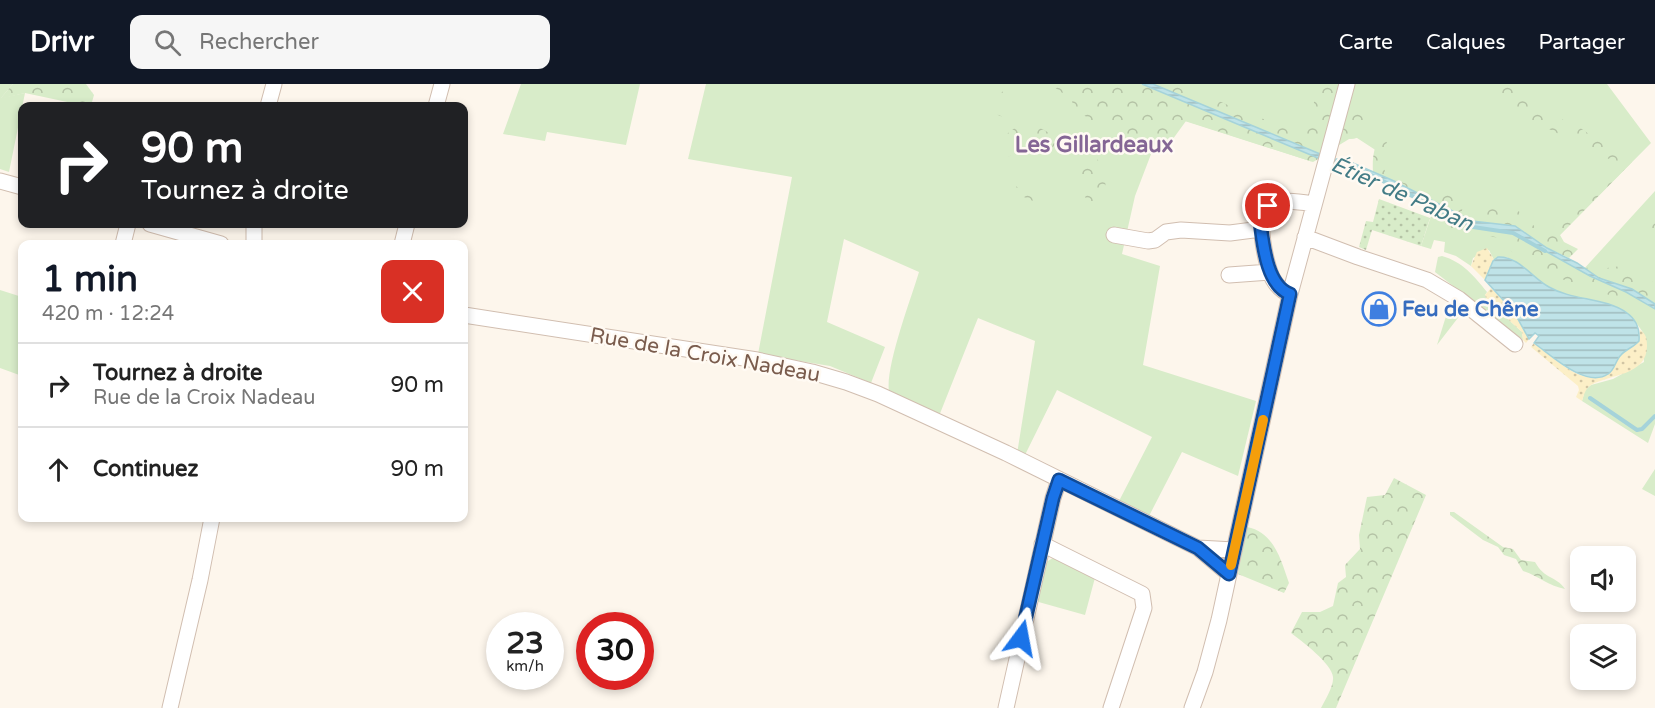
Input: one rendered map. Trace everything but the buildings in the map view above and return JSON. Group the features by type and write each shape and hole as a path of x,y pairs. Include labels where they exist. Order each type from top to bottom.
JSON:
{"street":[{"path":"269,102 274,84"},
{"path":"437,102 442,84"},
{"path":"1192,708 1205,672 1229,574 1290,294 1347,84"},
{"path":"0,181 18,186"},
{"path":"1290,294 1284,292 1273,280 1270,272 1261,229 1261,215 1268,206 1276,202 1314,204"},
{"path":"164,228 207,240"},
{"path":"1114,236 1148,241 1155,240 1166,232 1180,230 1230,233 1261,229"},
{"path":"1305,237 1427,280 1459,299 1515,344"},
{"path":"1228,275 1270,272"},
{"name":"Rue de la Croix Nadeau","path":"468,316 757,360 812,372 878,394 1198,548"},
{"path":"1006,708 1042,544 1059,480"},
{"path":"170,708 211,522"},
{"path":"1042,544 1142,594 1144,608 1111,708"},
{"path":"1198,548 1234,550"},
{"path":"1198,548 1229,574"}],"green space":[{"path":"0,84 13,84 1,98 25,93 23,102 18,102 18,128 9,172 0,169"},
{"path":"13,84 86,84 94,95 92,102 67,102 25,93 0,99"},
{"path":"521,84 640,84 626,145 547,132 545,141 503,134"},
{"path":"706,84 1147,84 1313,162 1166,115 1135,196 1122,254 1160,266 1143,365 1256,401 1238,476 1182,452 1148,518 1119,501 1152,437 1057,390 1024,457 1017,454 1035,341 978,318 939,416 889,392 895,350 919,272 844,239 827,322 885,347 871,383 830,366 758,354 792,177 688,159"},
{"path":"1050,84 1061,84 1073,93 1080,84 1173,84 1194,97 1206,95 1303,136 1320,84 1339,84 1320,158 1313,162 1186,121 1170,143 1144,143 1131,140 1107,129 1073,108 1072,100"},
{"path":"1153,84 1339,84 1320,154"},
{"path":"1353,84 1607,84 1651,143 1547,248 1515,226 1472,221 1374,177 1380,153 1354,136 1336,147"},
{"path":"1495,84 1514,84 1539,109 1579,127 1603,144 1626,155 1632,162 1560,235 1564,242 1578,249 1569,258 1547,248 1515,226 1468,219 1470,214 1491,199 1499,200 1520,212 1543,236 1552,231 1614,169 1611,160 1519,114 1494,87"},
{"path":"1005,88 1007,92 1000,102 1005,113 1003,117 998,115 996,104"},
{"path":"1354,95 1359,98 1369,122 1362,135 1350,139 1339,136 1350,96"},
{"path":"1025,120 1055,136 1057,144 1048,150 1041,149 1045,139 1021,129 1014,143 1022,147 1000,161 1007,134"},
{"path":"1383,132 1387,132 1388,138 1381,163 1386,173 1404,183 1427,188 1451,189 1464,200 1461,216 1420,193 1373,172 1374,151"},
{"path":"1090,151 1100,163 1105,178 1105,199 1098,206 1091,205 1085,199 1087,187 1077,164 1082,154"},
{"path":"1015,186 1037,196 1038,200 1033,201 1010,191 1009,188"},
{"path":"1655,191 1655,305 1649,305 1655,309 1655,424 1648,443 1582,401 1585,390 1591,385 1613,379 1644,362 1643,334 1633,320 1612,306 1560,293 1507,257 1498,257 1494,260 1489,250 1473,258 1471,266 1456,256 1444,252 1445,242 1434,240 1431,249 1421,246 1434,207 1473,227 1513,233 1582,271"},
{"path":"1379,199 1430,218 1421,246 1372,230 1366,250 1359,247 1366,221 1373,222"},
{"path":"1655,206 1655,238 1653,239 1645,230 1650,209"},
{"path":"1434,207 1473,227 1513,233 1565,262 1583,269 1621,266 1641,272 1652,281 1655,297 1653,307 1648,311 1613,296 1571,284 1517,257 1499,238 1484,235 1470,236 1453,229 1432,213"},
{"path":"1442,256 1456,262 1473,275 1487,292 1485,295 1487,300 1522,332 1523,340 1435,272 1438,257"},
{"path":"0,290 18,296 18,375 0,368"},
{"path":"1455,308 1464,310 1437,345 1447,313"},
{"path":"1655,469 1655,496 1642,489"},
{"path":"1394,478 1426,495 1336,708 1321,708 1332,685 1331,672 1316,653 1291,633 1302,612 1320,612 1333,606 1338,583 1346,577 1345,565 1360,549 1359,535 1367,497 1385,495"},
{"path":"1450,512 1454,512 1503,547 1513,549 1521,560 1535,562 1542,572 1558,581 1565,589 1523,571 1516,559 1504,555 1498,547 1483,540 1450,515"},
{"path":"1247,527 1264,535 1275,548 1289,583 1284,593 1238,574"},
{"path":"1053,558 1060,558 1096,574 1085,615 1035,601 1046,562"}],"sand":[{"path":"1487,248 1494,260 1485,280 1471,266 1477,252"},
{"path":"1491,288 1514,312 1529,339 1526,343 1522,332 1487,300 1485,295"},
{"path":"1640,330 1645,335 1647,343 1645,356 1641,363 1626,373 1591,385 1586,390 1582,401 1576,397 1578,386 1531,347 1534,343 1560,364 1581,375 1601,376 1611,371 1621,355 1639,341"}],"water":[{"path":"1142,84 1153,84 1320,154 1318,158"},
{"path":"1336,159 1346,160 1394,181 1472,221 1515,226 1547,248 1577,263 1599,278 1632,289 1655,304 1655,309 1513,233 1473,227 1365,171 1335,162"},
{"path":"1498,257 1512,260 1558,291 1609,304 1627,313 1637,325 1639,341 1621,355 1608,374 1590,377 1569,369 1534,343 1539,336 1535,333 1529,339 1514,312 1485,280 1493,261"}],"waterway":[{"name":"Étier de Paban","path":"1330,161 1365,172 1473,227 1513,233 1545,251"},
{"path":"1590,398 1637,430 1642,429 1655,416"}],"slow traffic":[{"path":"1231,565 1263,420"}],"place":[{"name":"Feu de Chêne","path":"1379,309"}],"district":[{"name":"Les Gillardeaux","path":"1094,145"}],"route":[{"path":"1021,638 1059,480 1198,548 1229,574 1290,294 1284,292 1273,280 1270,272 1260,221 1263,210 1268,206"}]}
